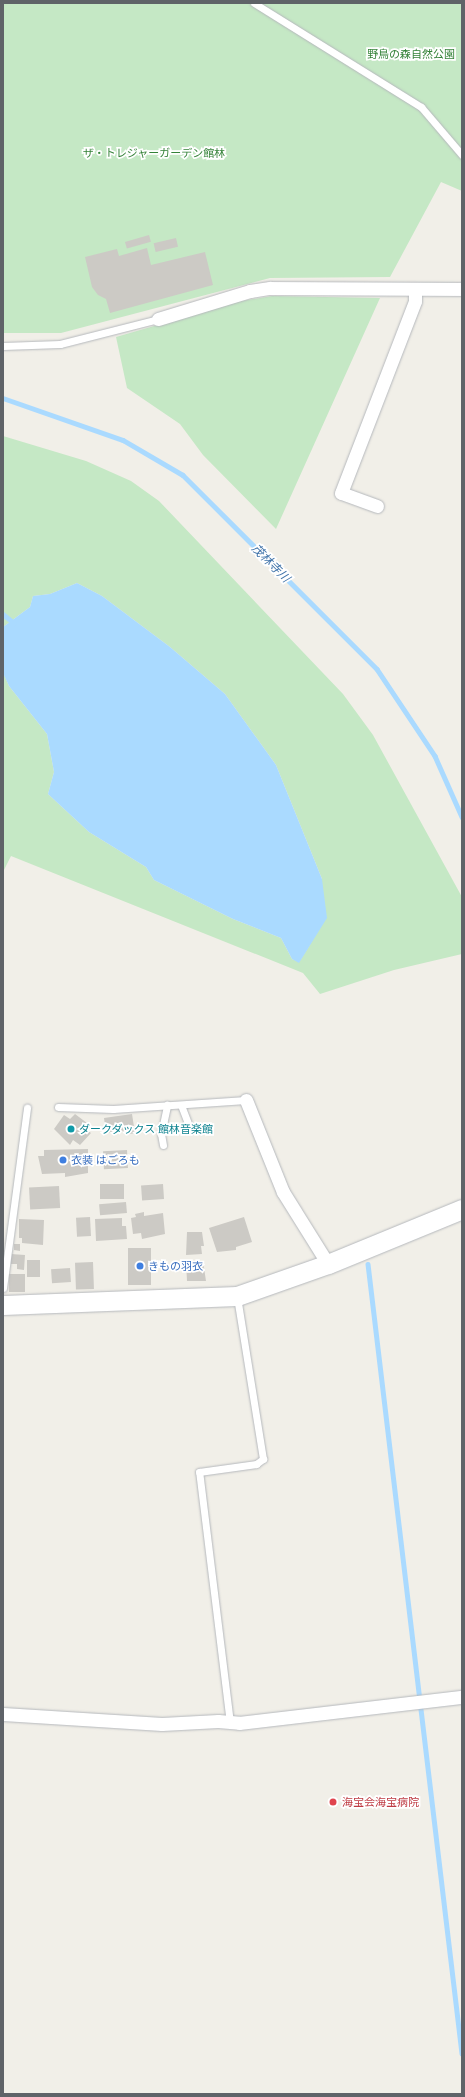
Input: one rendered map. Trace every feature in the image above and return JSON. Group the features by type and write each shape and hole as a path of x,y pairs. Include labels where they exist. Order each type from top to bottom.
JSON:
{"street":[{"path":"158,318 250,291 270,288 415,291 440,288 462,290"},
{"path":"377,506 340,493 415,301 415,291"},
{"path":"246,1100 283,1192 328,1264"},
{"path":"3,1305 237,1296 328,1264 462,1209"},
{"path":"3,1714 162,1724 218,1721 230,1722 462,1697"}],"lane":[{"path":"254,3 421,107 462,155"},
{"path":"3,346 60,344 158,318"},
{"path":"58,1107 113,1109 246,1100"},
{"path":"181,1104 188,1123"},
{"path":"163,1145 161,1134 167,1106"},
{"path":"3,1288 27,1108"},
{"path":"230,1722 199,1472 256,1464 263,1459 237,1296"}],"green space":[{"name":"ザ・トレジャーガーデン館林","path":"3,3 462,3 462,191 441,182 390,277 270,278 61,333 3,333"},
{"path":"272,296 380,298 276,529 203,455 180,424 127,388 116,337 241,301"},
{"path":"3,436 86,461 131,481 159,501 343,694 373,735 462,897 462,954 394,970 320,994 303,973 11,856 3,872 3,672 9,686 47,734 54,772 48,794 89,832 146,867 154,880 233,919 281,938 292,959 299,962 311,943 322,879 276,765 225,694 170,647 102,596 77,583 50,594 33,596 30,607 3,627"}],"water":[{"path":"77,583 102,596 170,647 225,694 276,765 322,879 327,918 299,963 292,959 281,938 233,919 154,880 146,867 89,832 48,794 54,772 47,734 9,686 3,673 3,627 30,607 33,596 50,594"}],"building":[{"path":"149,235 151,242 127,249 125,242"},
{"path":"176,238 178,247 156,252 154,243"},
{"path":"147,248 151,265 205,252 213,285 110,313 106,299 98,295 92,287 85,257 117,249 119,256"},
{"name":"ダークダックス 館林音楽館","path":"75,1114 87,1123 90,1127 87,1130 91,1133 80,1145 73,1140 70,1145 54,1129 64,1115 70,1119"},
{"path":"132,1114 135,1133 125,1135 124,1131 106,1133 104,1118"},
{"name":"衣装 はごろも","path":"88,1149 88,1173 65,1177 65,1173 42,1174 38,1156 44,1156 44,1150"},
{"path":"127,1150 128,1168 104,1169 103,1151"},
{"path":"100,1184 124,1184 124,1199 100,1199"},
{"path":"163,1184 164,1199 142,1200 141,1186"},
{"path":"59,1186 60,1208 30,1210 29,1188"},
{"path":"126,1202 127,1213 100,1215 99,1204"},
{"path":"144,1212 144,1216 163,1213 165,1234 142,1239 141,1233 133,1234 131,1218 136,1217 135,1214"},
{"path":"90,1217 91,1236 77,1237 76,1218"},
{"path":"244,1217 252,1242 236,1247 236,1250 217,1252 209,1228"},
{"path":"122,1218 122,1226 126,1226 127,1239 96,1241 95,1219"},
{"path":"19,1219 44,1220 43,1245 22,1243 22,1238 19,1238"},
{"path":"187,1232 202,1232 204,1246 201,1246 202,1254 186,1255"},
{"path":"14,1244 20,1244 20,1251 14,1250"},
{"name":"きもの羽衣","path":"128,1248 151,1248 151,1285 128,1285"},
{"path":"11,1254 25,1255 24,1270 17,1269 17,1264 11,1264"},
{"path":"27,1260 40,1260 40,1277 27,1277"},
{"path":"186,1261 203,1261 206,1281 187,1281"},
{"path":"93,1262 94,1289 76,1290 75,1263"},
{"path":"70,1268 71,1282 52,1283 51,1269"},
{"path":"9,1274 25,1274 25,1292 9,1292"}],"waterway":[{"name":"茂林寺川","path":"3,398 123,440 183,475 377,669 435,756 462,817"},
{"path":"3,614 14,623"},
{"path":"368,1264 462,2053"}],"place":[{"name":"ダークダックス 館林音楽館","path":"71,1129"},
{"name":"衣装 はごろも","path":"63,1160"},
{"name":"きもの羽衣","path":"140,1266"},
{"name":"海宝会海宝病院","path":"333,1802"}],"park label":[{"name":"野鳥の森自然公園","path":"411,54"}]}
